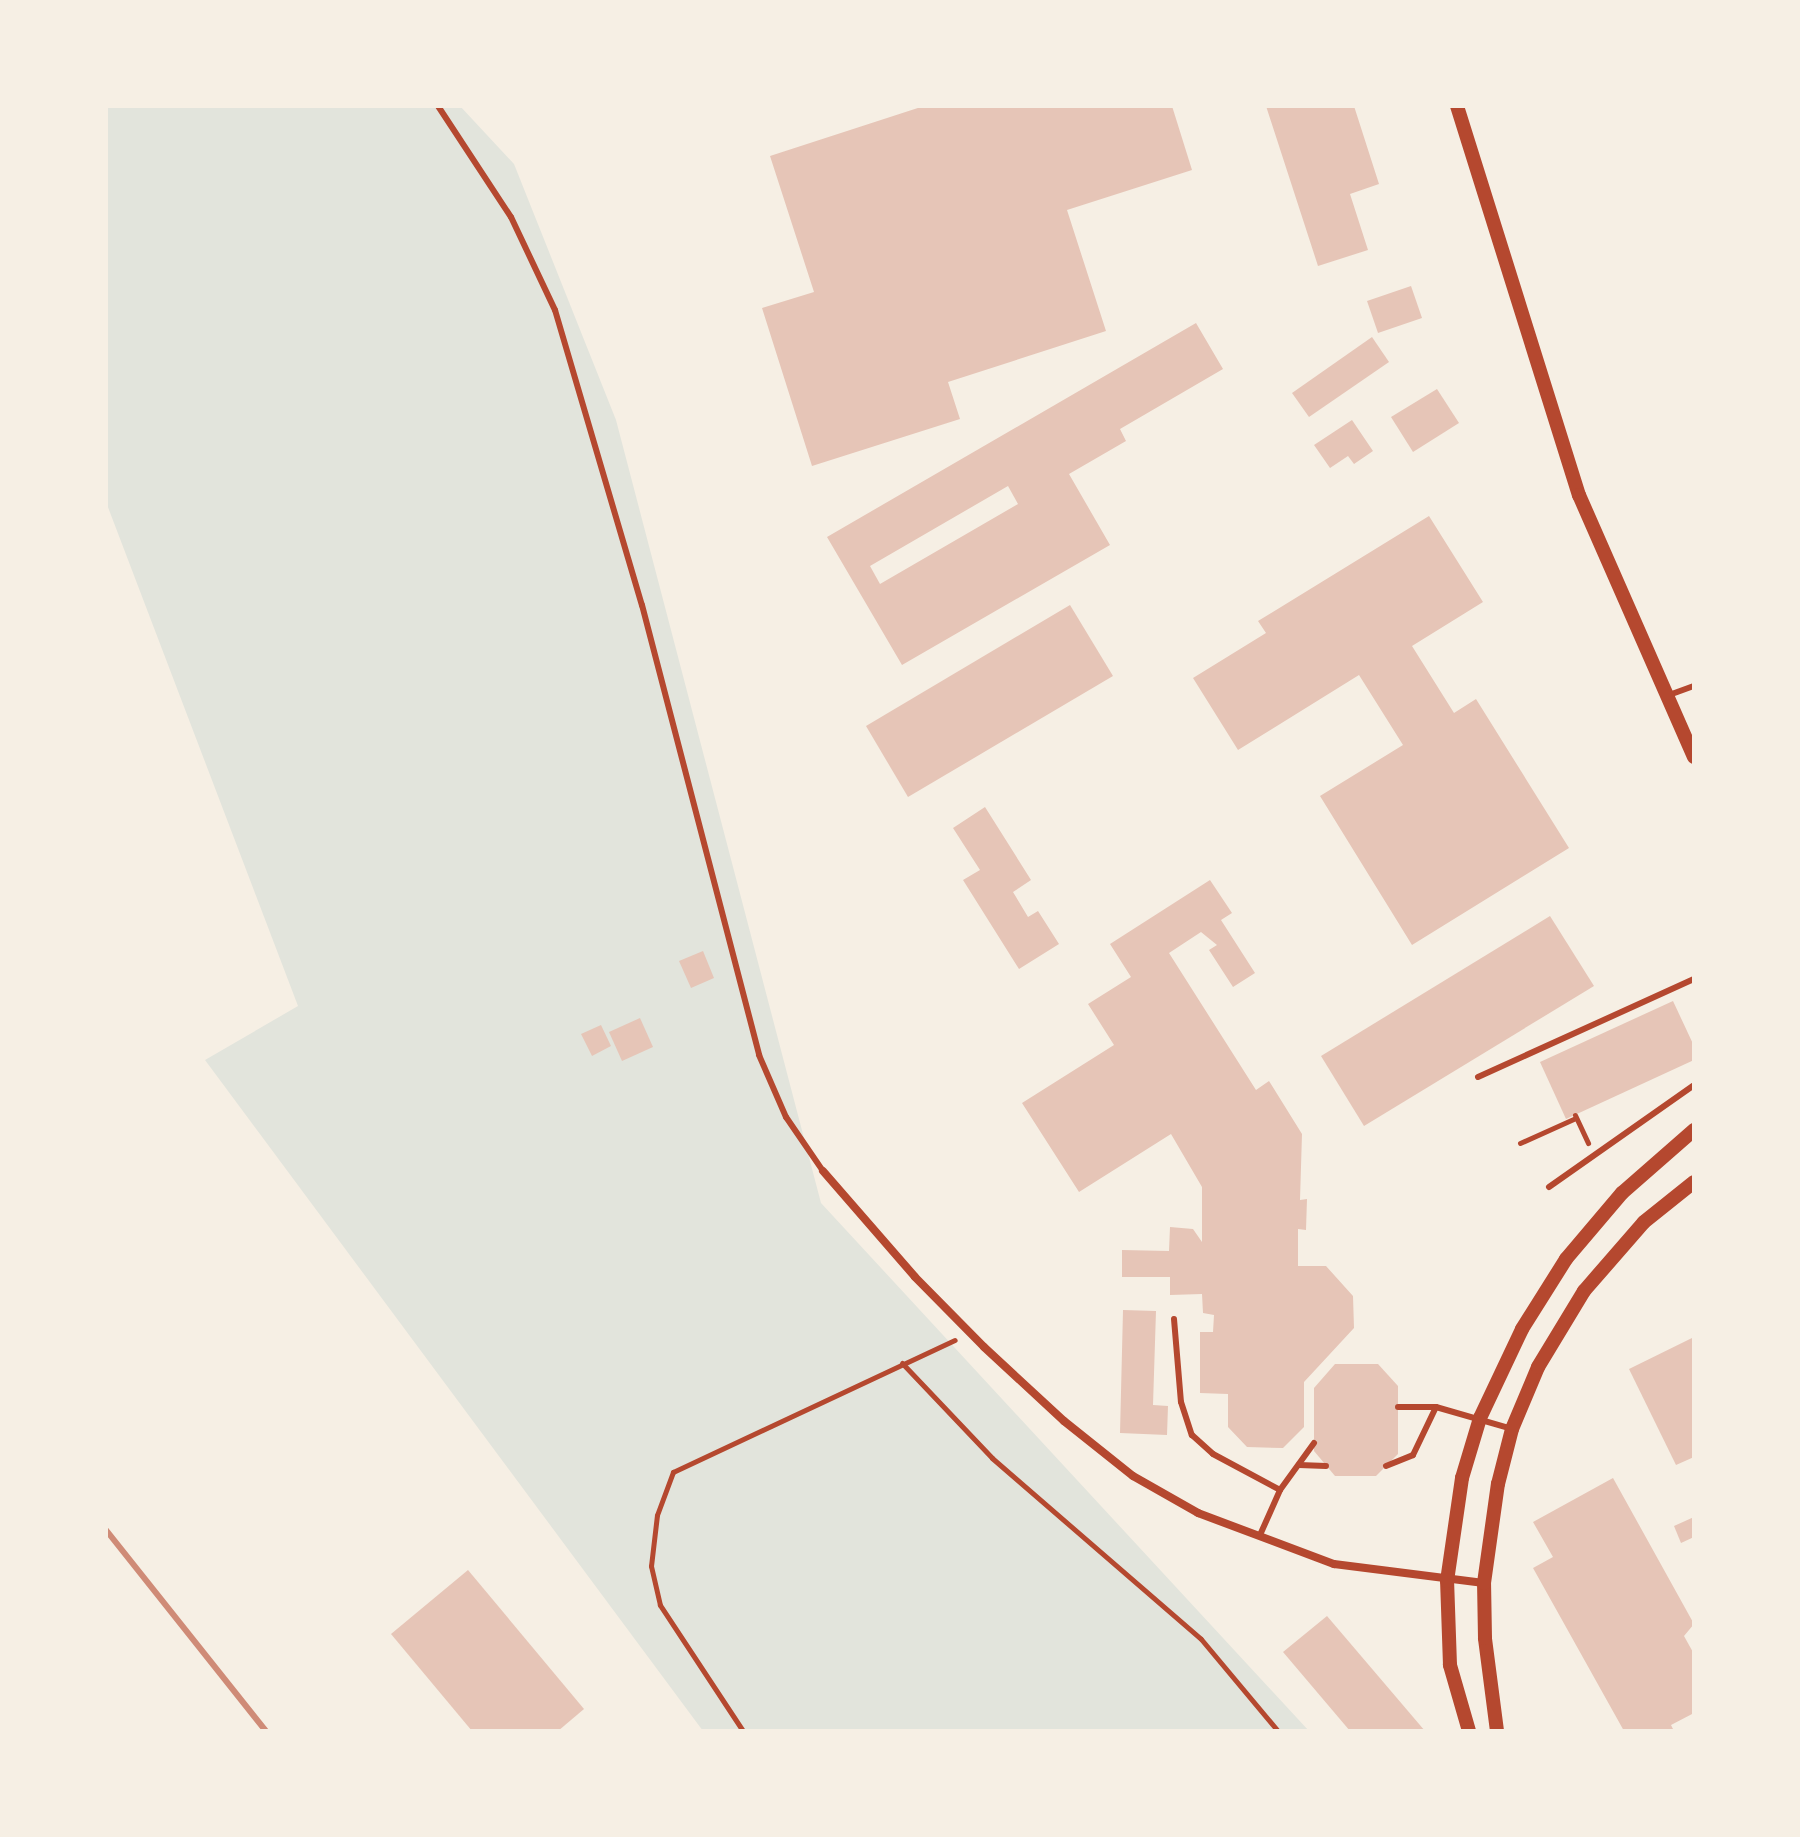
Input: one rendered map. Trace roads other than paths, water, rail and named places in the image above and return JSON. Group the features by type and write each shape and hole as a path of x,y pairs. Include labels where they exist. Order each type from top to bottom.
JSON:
{"street":[{"path":"1457,106 1579,495 1692,750"},
{"path":"1469,1731 1450,1665 1447,1581 1462,1478 1480,1418 1522,1329 1566,1259 1622,1193 1694,1130"},
{"path":"823,1171 971,1333 1064,1421 1133,1476 1198,1513 1334,1564 1447,1581 1484,1583"},
{"path":"1497,1731 1485,1638 1484,1583 1495,1499 1512,1429 1538,1367 1584,1291 1644,1222 1694,1182"}],"lane":[{"path":"438,106 511,217 555,310 642,605 759,1055 786,1117 823,1171"},
{"path":"1666,696 1694,686"},
{"path":"1478,1077 1694,979"},
{"path":"1549,1187 1694,1085"},
{"path":"1174,1319 1181,1402 1192,1435 1213,1454 1280,1490"},
{"path":"1398,1407 1436,1407 1512,1429"},
{"path":"1386,1466 1413,1455 1436,1407"},
{"path":"1260,1535 1280,1490 1314,1443"},
{"path":"1299,1465 1326,1466"}],"railway":[{"path":"106,1530 266,1731"}]}
